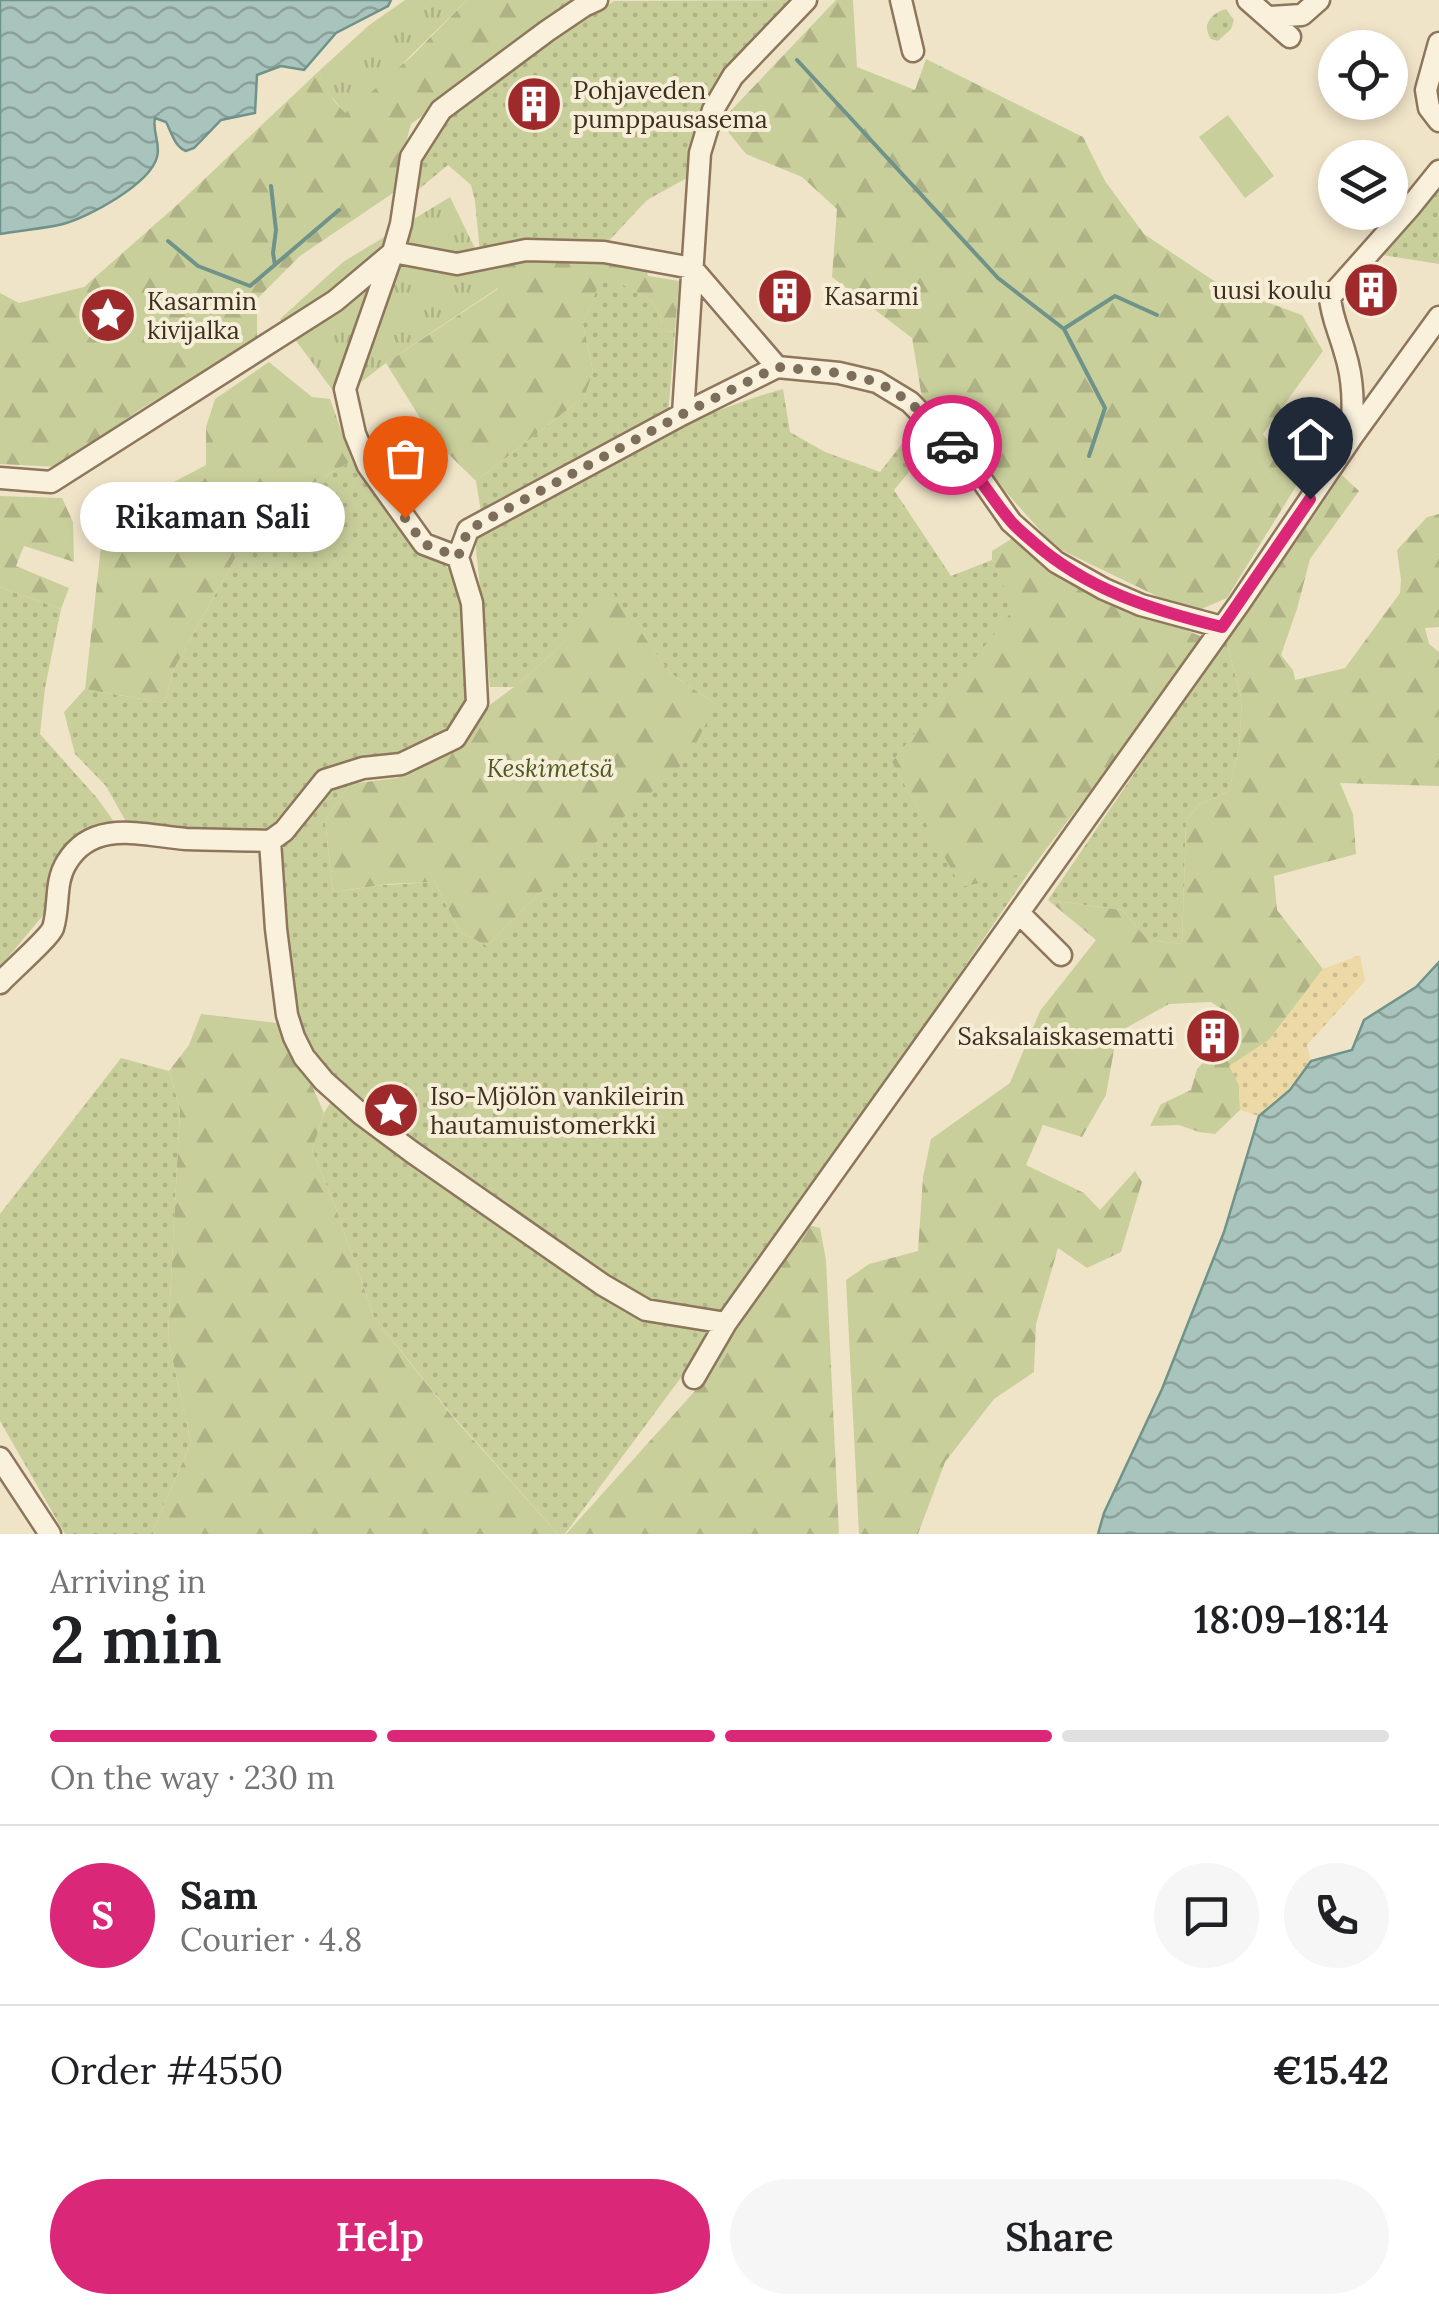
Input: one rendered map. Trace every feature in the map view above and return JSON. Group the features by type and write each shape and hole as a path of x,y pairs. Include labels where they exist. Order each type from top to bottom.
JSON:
{"lane":[{"path":"458,557 424,544 368,466 355,434 346,389 401,224 411,157 441,110 547,30 597,0"},
{"path":"683,414 700,153 713,110 732,76 806,0"},
{"path":"901,0 913,51"},
{"path":"1248,0 1290,37"},
{"path":"1269,17 1302,15 1319,0"},
{"path":"1439,43 1426,90 1428,108 1439,122"},
{"path":"1352,436 1354,390 1330,297 1439,170"},
{"path":"393,252 457,264 526,250 604,252 692,268 777,367"},
{"path":"0,478 51,482 335,301 393,252"},
{"path":"694,1378 726,1323 1439,316"},
{"path":"0,983 52,931 60,876 79,846 102,835 125,832 186,839 270,841 284,831 325,780 362,768 400,764 455,738 477,703 472,603 458,557 468,530 777,367 839,373 878,382 910,402 972,466 1011,522 1056,562 1141,605 1222,627"},
{"path":"270,841 287,1015 304,1058 324,1081 412,1152 603,1286 646,1310 726,1323"},
{"path":"1019,913 1061,955"},
{"path":"0,1458 50,1534"}],"green space":[{"path":"405,0 467,0 386,80 345,113 325,89 319,71 368,26"},
{"path":"467,0 584,0 411,124 393,193 300,256 257,299 257,339 136,412 60,467 0,464 0,293 19,303 84,287 319,71 329,93 345,112 412,56"},
{"path":"791,0 720,78 698,121 687,178 647,200 604,246 480,253 471,185 448,165 413,194 421,148 449,116 524,60 614,1"},
{"path":"836,0 853,0 857,67 915,90 926,59 1083,137 1105,181 1144,234 1220,285 1302,315 1323,351 1263,434 1298,483 1227,598 1192,613 1055,547 922,398 912,338 832,277 837,209 802,177 746,154 720,122"},
{"path":"1226,9 1234,20 1231,29 1218,41 1211,39 1209,20"},
{"path":"1228,115 1274,176 1245,198 1199,137"},
{"path":"1439,176 1439,264 1376,254 1395,230 1408,230 1408,214"},
{"path":"450,197 498,288 339,399 280,319 343,262"},
{"path":"521,258 645,263 648,276 679,281 675,332 666,331 652,301 603,274 583,324 593,371 585,396 476,481 433,439 386,363 498,289 483,265"},
{"path":"603,273 652,301 666,331 675,332 668,415 481,512 476,481 585,396 593,371 583,324"},
{"path":"269,362 312,397 330,399 352,461 303,489 238,553 174,669 164,703 85,689 104,519 206,465 206,427 215,399"},
{"path":"783,389 790,432 825,452 880,472 915,427 934,442 894,490 951,576 992,560 1015,609 892,762 961,886 1029,872 727,1315 645,1307 329,1081 291,1017 277,856 295,826 335,783 350,784 325,820 333,892 435,882 459,931 487,946 716,704 670,673 613,594 514,687 490,687 475,538 663,435"},
{"path":"352,461 377,500 409,535 450,570 466,603 472,694 449,735 382,758 325,770 280,827 237,836 129,827 106,786 75,754 64,712 85,689 164,703 174,669 238,553 303,489"},
{"path":"1342,475 1359,491 1310,559 1281,655 1293,670 1295,680 1345,668 1400,593 1397,550 1427,517 1439,514 1439,627 1425,628 1429,644 1439,652 1439,786 1340,783 1353,814 1356,854 1274,876 1277,910 1323,969 1269,1040 1230,1066 1239,1085 1240,1110 1215,1134 1179,1125 1150,1126 1161,1104 1191,1090 1197,1069 1224,1041 1229,1014 1211,1002 1169,1004 1117,1033 1106,1095 1082,1137 1043,1125 1026,1165 1084,1193 1100,1210 1135,1171 1142,1182 1121,1252 1087,1268 1058,1248 1036,1324 1034,1372 994,1399 945,1462 918,1534 859,1534 846,1280 869,1264 918,1251 923,1177 931,1139 1010,1083 1040,1011 1096,940 1048,900 1122,910 1148,940 1182,944 1186,822 1198,805 1229,791 1239,748 1242,701 1226,639"},
{"path":"0,496 62,498 73,522 74,562 24,546 16,566 69,588 61,609 0,587"},
{"path":"1016,536 1111,606 1203,637 1029,872 961,887 892,762 1014,609 992,560 992,551"},
{"path":"0,587 61,609 40,734 115,823 85,836 50,907 0,967"},
{"name":"Keskimetsä","path":"613,593 670,673 716,704 688,759 487,946 459,931 435,882 333,892 325,820 350,784 397,778 455,748 483,710 551,655"},
{"path":"1226,639 1242,701 1239,748 1229,791 1198,805 1186,822 1182,944 1148,940 1122,910 1048,900"},
{"path":"201,1014 285,1024 324,1113 312,1150 374,1317 452,1416 558,1534 151,1534 191,1443 168,1339 180,1109 169,1071 189,1045"},
{"path":"121,1058 169,1071 180,1109 168,1339 191,1443 151,1534 65,1534 0,1421 0,1214"},
{"path":"333,1098 642,1311 710,1326 714,1333 565,1534 558,1534 452,1415 374,1317 312,1150"},
{"path":"808,1225 820,1228 826,1260 839,1534 566,1534 694,1392"}],"sand":[{"path":"1360,955 1365,981 1307,1045 1311,1061 1290,1090 1259,1116 1240,1110 1239,1085 1229,1066 1269,1040 1323,969"}],"water":[{"path":"0,0 391,0 388,6 336,33 304,70 281,66 257,75 255,113 221,120 194,148 182,149 166,122 155,118 157,157 143,178 117,198 63,224 0,234"},
{"path":"1439,962 1439,1534 1098,1534 1162,1389 1224,1232 1259,1116 1290,1090 1311,1061 1352,1050 1364,1020 1416,987"}],"waterway":[{"path":"797,60 998,278 1064,329 1105,408 1089,456"},
{"path":"271,186 275,265"},
{"path":"168,241 198,266 250,286 339,210"},
{"path":"1065,328 1115,296 1157,315"}],"way so far":[{"path":"405,518 424,544 458,557 468,530 777,367 861,376 878,382 910,402 952,445"}],"place":[{"name":"Pohjaveden pumppausasema","path":"534,104"},
{"name":"uusi koulu","path":"1371,290"},
{"name":"Kasarmi","path":"785,296"},
{"name":"Kasarmin kivijalka","path":"108,315"},
{"name":"Rikaman Sali","path":"405,518"},
{"name":"Saksalaiskasematti","path":"1213,1036"},
{"name":"Iso-Mjölön vankileirin hautamuistomerkki","path":"391,1110"}],"route":[{"path":"952,445 972,466 1011,522 1056,562 1141,605 1222,627 1310,499"}]}
